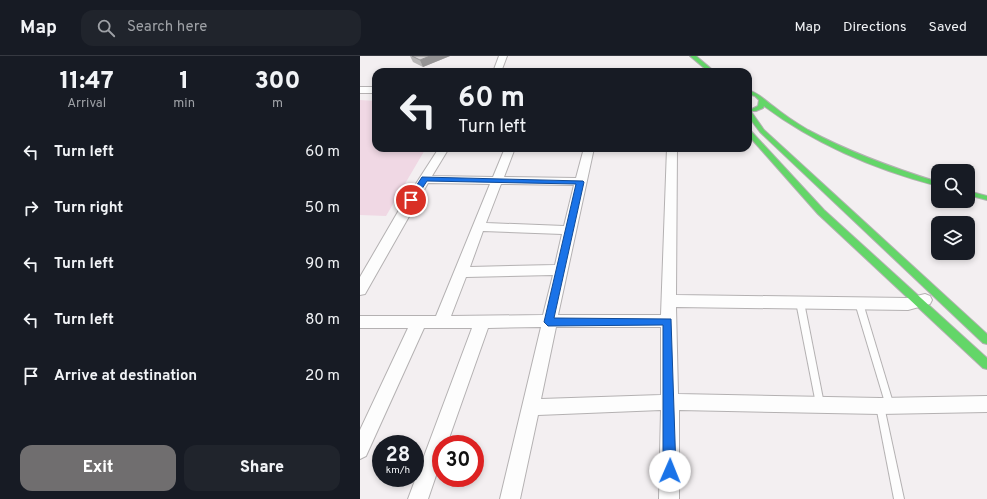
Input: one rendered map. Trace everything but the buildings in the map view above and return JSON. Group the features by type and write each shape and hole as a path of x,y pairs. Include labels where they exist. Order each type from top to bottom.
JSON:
{"street":[{"path":"498,68 503,56"},
{"path":"681,56 694,68"},
{"path":"693,56 707,68"},
{"path":"360,90 372,90"},
{"path":"752,93 757,95 788,123 810,136"},
{"path":"752,110 758,109 763,102"},
{"path":"752,113 765,120 757,120 752,126"},
{"path":"782,128 810,136 869,161 931,182"},
{"path":"752,131 987,340"},
{"path":"752,131 821,212 987,366"},
{"path":"360,290 424,179 441,152"},
{"path":"441,321 477,227 508,152"},
{"path":"510,499 532,407 548,322 588,152"},
{"path":"669,499 670,402 668,301 672,152"},
{"path":"424,179 580,182"},
{"path":"975,195 987,198"},
{"path":"477,227 569,230"},
{"path":"460,272 560,270"},
{"path":"668,301 908,304 938,296"},
{"path":"360,450 419,321"},
{"path":"360,322 668,321"},
{"path":"418,499 482,322"},
{"path":"532,407 670,402 885,406 987,404"}],"lane":[{"path":"800,302 820,404"},
{"path":"858,303 885,406 899,499"}],"shaded area":[{"path":"360,100 372,101 372,152 424,152 386,216 360,215"}],"traffic: fast":[{"path":"693,56 707,68"},
{"path":"752,93 757,95 762,100 761,107 754,110"},
{"path":"763,102 804,130 846,152 868,161 931,182"},
{"path":"752,117 762,131 987,340"},
{"path":"752,135 821,212 987,365"},
{"path":"975,195 987,198"}],"route":[{"path":"411,200 424,179 580,182 548,322 668,321 670,471"}]}
